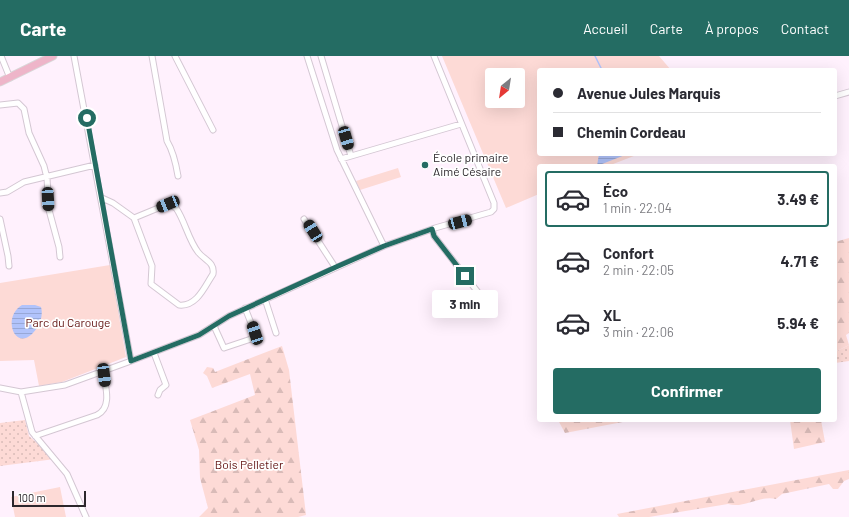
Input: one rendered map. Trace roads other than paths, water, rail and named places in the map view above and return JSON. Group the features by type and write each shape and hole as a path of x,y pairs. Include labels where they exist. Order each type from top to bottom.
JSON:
{"main road":[{"path":"0,82 54,56"}],"street":[{"path":"1,56 10,78"},
{"path":"74,56 102,198 131,361"},
{"path":"152,56 167,141 171,154 176,159 178,176"},
{"path":"176,56 213,130"},
{"path":"307,56 331,135 341,159 384,246"},
{"path":"321,56 351,156"},
{"path":"0,388 21,392 64,385 154,353 199,335 245,308 384,246 432,229 491,212 494,209 494,203 434,56"},
{"path":"837,95 849,92"},
{"path":"0,105 15,103 23,106 29,133 44,166 47,178 49,210 59,247 60,257"},
{"path":"341,159 461,124"},
{"path":"0,193 7,192 24,182 47,178 95,165"},
{"path":"102,198 113,203 134,218 152,266 151,284 179,305 190,304 196,300 213,274 214,269 212,264 196,250 176,208 168,204 134,218"},
{"path":"0,219 8,256 8,266"},
{"path":"304,219 336,267"},
{"path":"432,229 434,236 484,300"},
{"path":"265,299 276,333"},
{"path":"214,326 224,348 251,339 255,333 245,308"},
{"path":"154,353 166,385 160,390 158,395"},
{"path":"35,436 97,414 103,410 107,401 103,371"},
{"path":"21,392 28,420 35,436 67,474 86,517"}],"water":[{"path":"599,156 622,156 602,164 597,164"},
{"path":"22,305 35,305 41,307 42,312 41,321 37,328 30,336 23,338 18,337 12,326 12,318"}],"waterway":[{"path":"595,56 601,68"}],"place":[{"name":"École primaire Aimé Césaire","path":"425,165"}],"park label":[{"name":"Parc du Carouge","path":"68,323"},
{"name":"Bois Pelletier","path":"249,465"}]}
